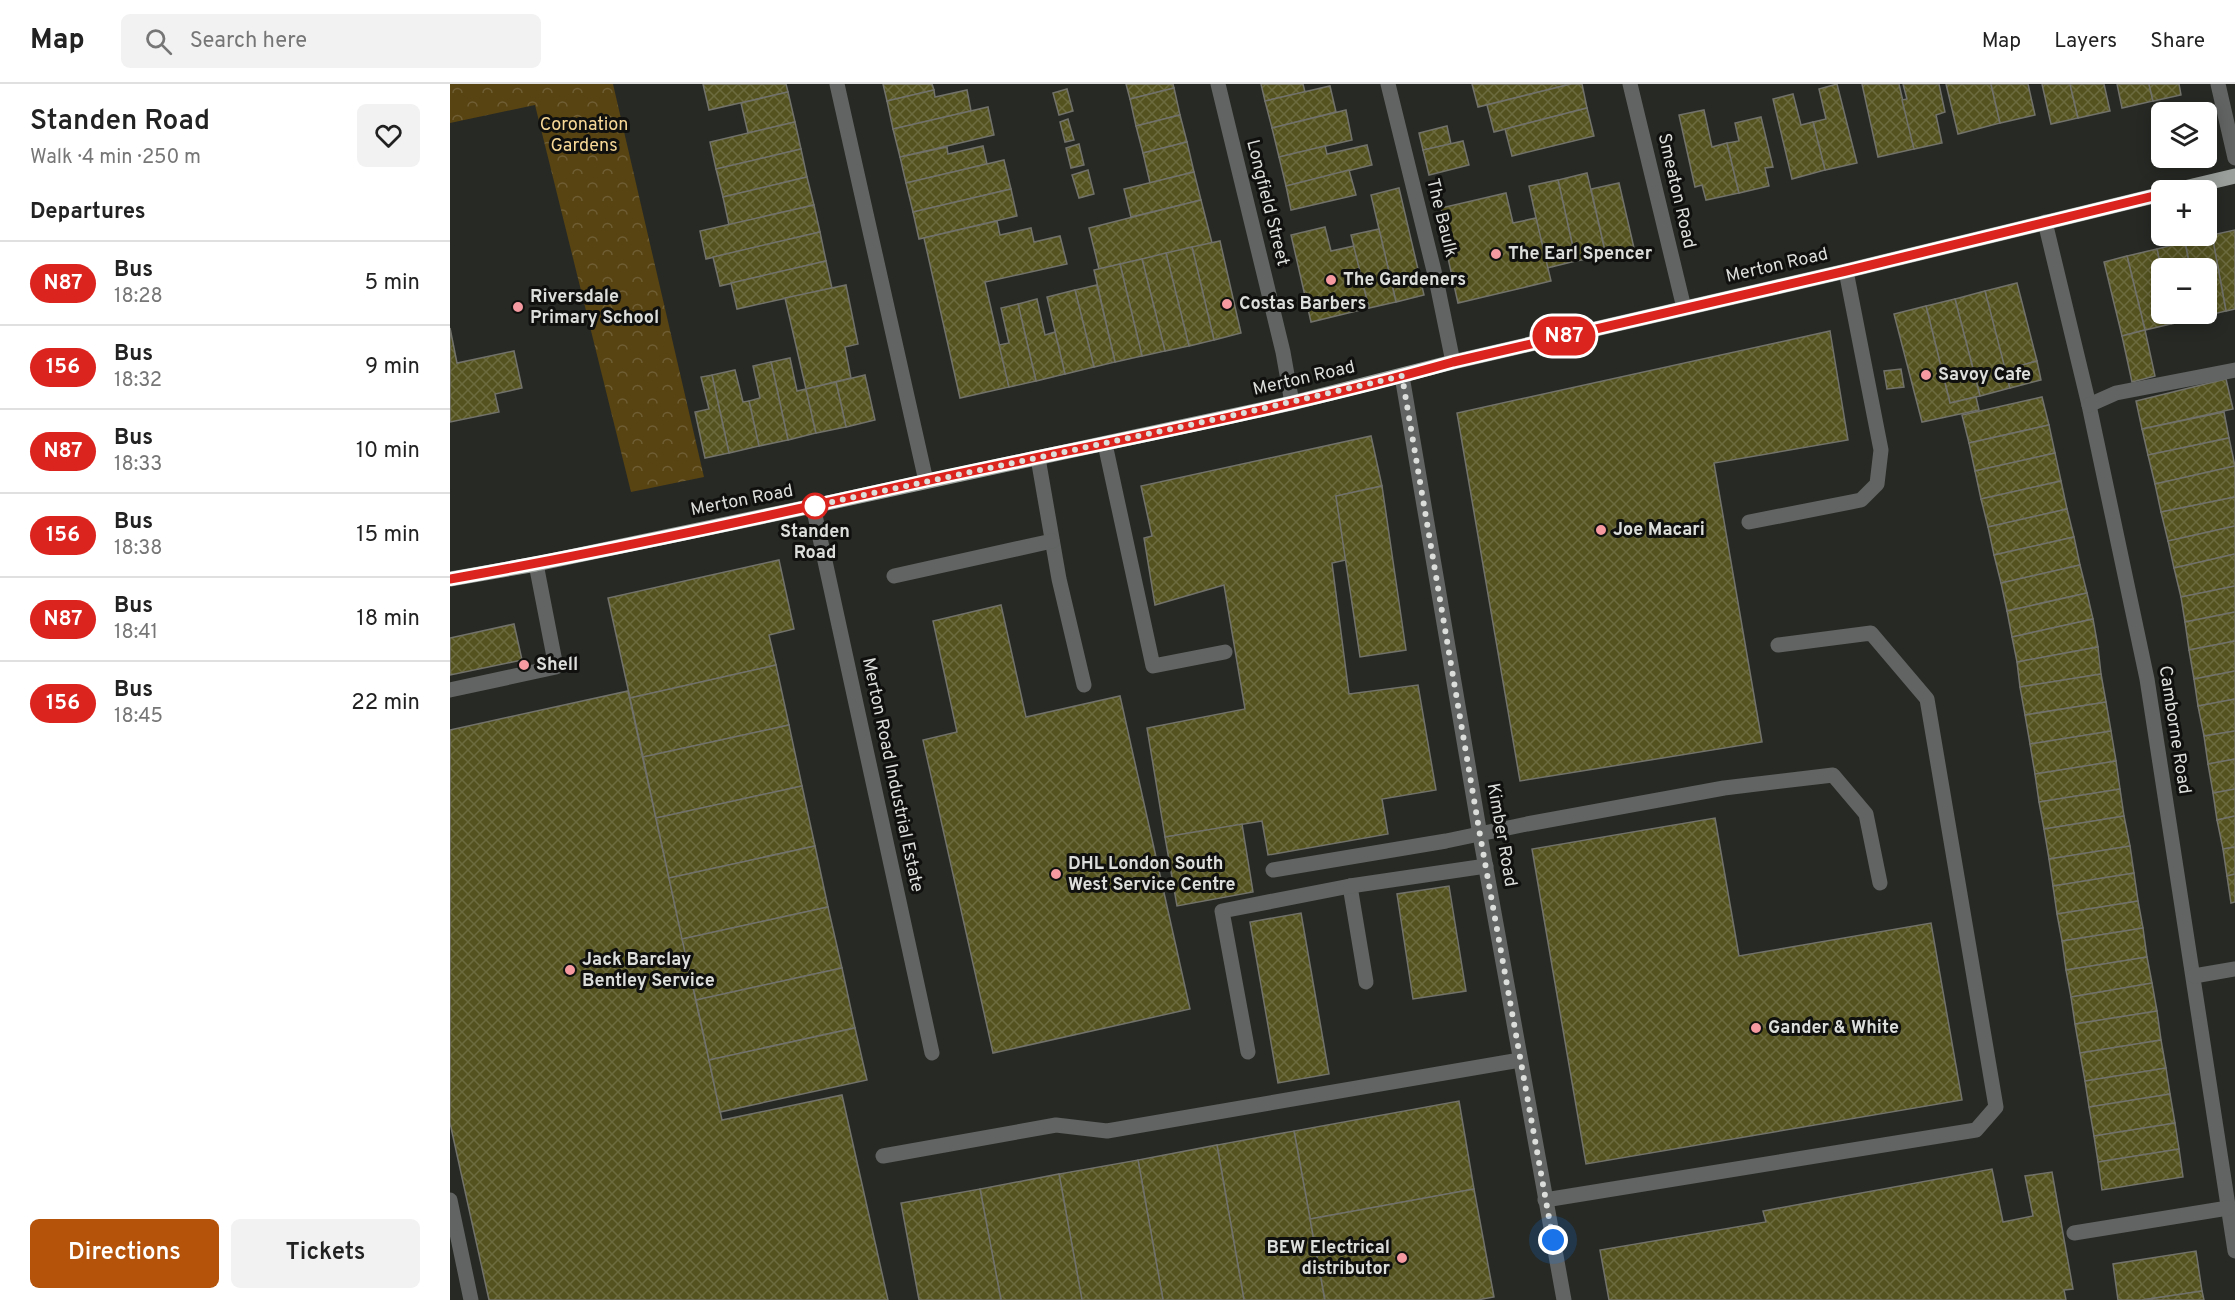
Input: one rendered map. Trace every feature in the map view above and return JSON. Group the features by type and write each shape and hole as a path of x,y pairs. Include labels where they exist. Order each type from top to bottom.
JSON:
{"main road":[{"path":"2217,180 2235,176"},
{"name":"Merton Road","path":"450,579 536,564 1292,403 1453,362 1846,271 2151,197"}],"street":[{"path":"837,84 926,481"},
{"name":"Longfield Street","path":"1218,84 1283,352 1292,403"},
{"name":"The Baulk","path":"1388,84 1436,279 1453,362"},
{"name":"Smeaton Road","path":"1630,84 1684,308"},
{"path":"2218,84 2235,158"},
{"name":"Camborne Road","path":"2045,222 2089,405 2147,679 2235,1251"},
{"path":"1749,522 1861,500 1877,484 1881,450 1846,271"},
{"path":"2089,405 2116,393 2235,370"},
{"name":"Kimber Road","path":"1402,376 1480,835 1564,1300"},
{"path":"1105,444 1153,666 1225,652"},
{"path":"1038,458 1052,541 1084,685"},
{"name":"Merton Road Industrial Estate","path":"813,506 932,1053"},
{"path":"894,576 1052,541"},
{"path":"450,690 556,667 536,564"},
{"path":"1545,1200 1976,1130 1996,1107 1927,699 1871,633 1778,645"},
{"path":"1273,870 1480,835 1527,824 1724,788 1833,775 1866,814 1880,883"},
{"path":"1248,1052 1222,911 1350,886 1486,866"},
{"path":"1350,886 1366,982"},
{"path":"2194,976 2235,969"},
{"path":"883,1156 1056,1125 1107,1131 1520,1060"},
{"path":"450,1200 471,1300"},
{"path":"2074,1233 2228,1208"}],"green space":[{"name":"Coronation Gardens","path":"450,84 613,84 704,477 631,492 535,105 450,123"}],"building":[{"path":"703,84 786,84 788,92 709,110"},
{"path":"883,84 932,84 934,90 887,101"},
{"path":"1126,84 1173,84 1174,88 1130,99"},
{"path":"1261,84 1303,84 1305,92 1265,101"},
{"path":"1472,84 1571,84 1478,107"},
{"path":"1571,84 1582,84 1587,108 1494,132 1487,105"},
{"path":"1837,84 1857,163 1825,170 1813,122 1826,119 1819,89"},
{"path":"1862,84 1899,84 1914,149 1878,157"},
{"path":"1903,84 1939,84 1945,112 1936,115 1942,143 1914,149 1902,100 1907,99"},
{"path":"1946,84 1991,84 2000,123 1958,134"},
{"path":"1991,84 2028,84 2035,115 2000,123"},
{"path":"2042,84 2070,84 2078,118 2051,124"},
{"path":"2070,84 2104,84 2110,111 2078,118"},
{"path":"2117,84 2149,84 2153,101 2122,108"},
{"path":"2149,84 2179,84 2181,95 2153,101"},
{"path":"1330,86 1336,112 1272,128 1265,101"},
{"path":"1174,88 1180,115 1136,126 1130,99"},
{"path":"1067,89 1073,111 1059,115 1053,93"},
{"path":"934,90 935,97 967,90 971,111 893,129 887,101"},
{"path":"788,92 795,122 748,133 741,103"},
{"path":"1793,94 1801,125 1813,122 1825,170 1792,179 1773,99"},
{"path":"988,107 994,135 900,157 893,129"},
{"path":"1587,108 1594,136 1512,156 1505,129"},
{"path":"1346,110 1352,140 1279,157 1272,128"},
{"path":"1704,110 1712,147 1727,143 1739,193 1706,200 1702,185 1695,187 1679,115"},
{"path":"1180,115 1187,142 1143,153 1136,126"},
{"path":"1761,117 1773,167 1765,168 1769,186 1739,193 1727,143 1739,141 1735,123"},
{"path":"1068,119 1074,140 1065,142 1060,122"},
{"path":"795,122 801,149 716,169 710,142"},
{"path":"1447,126 1451,144 1423,150 1419,133"},
{"path":"1463,141 1469,165 1429,175 1423,150"},
{"path":"1187,142 1194,172 1150,183 1143,153"},
{"path":"1079,144 1084,165 1071,168 1066,148"},
{"path":"1367,145 1372,165 1286,186 1279,157 1325,146 1327,154"},
{"path":"983,146 987,164 906,183 900,157 947,147 948,154"},
{"path":"801,149 807,177 723,197 716,169"},
{"path":"1004,160 1011,189 913,212 906,183"},
{"path":"1088,170 1094,194 1079,198 1072,175"},
{"path":"1349,170 1356,195 1291,210 1286,186"},
{"path":"1194,172 1201,200 1131,217 1124,189"},
{"path":"1587,173 1606,255 1576,261 1558,180"},
{"path":"807,177 814,205 729,225 723,197"},
{"path":"1558,180 1576,261 1547,268 1529,186"},
{"path":"1619,183 1634,248 1606,255 1591,189"},
{"path":"1399,188 1424,295 1396,302 1371,195"},
{"path":"1011,189 1017,216 919,239 913,212"},
{"name":"The Earl Spencer","path":"1506,193 1513,223 1536,218 1551,281 1458,303 1444,240 1448,238 1441,208"},
{"path":"1201,200 1212,243 1099,269 1089,228"},
{"path":"814,205 820,232 706,259 700,231"},
{"path":"997,221 1000,235 1031,228 1034,242 1060,236 1067,264 985,282 1009,387 960,398 924,238"},
{"name":"The Gardeners","path":"1325,227 1331,251 1354,246 1369,308 1311,322 1291,235"},
{"path":"1379,229 1396,302 1369,308 1351,235"},
{"path":"2235,230 2235,309 2226,311 2214,246 2217,246 2217,234"},
{"path":"820,232 826,261 720,286 713,257"},
{"path":"1220,241 1241,333 1214,340 1192,247"},
{"path":"2186,246 2214,246 2216,258 2188,258"},
{"path":"2186,246 2188,258 2159,258 2157,249"},
{"path":"1192,247 1214,340 1189,346 1166,253"},
{"path":"2157,249 2159,258 2151,258 2151,324 2171,324 2145,330 2127,256"},
{"path":"1166,253 1189,346 1165,351 1142,259"},
{"path":"2127,256 2145,330 2122,336 2104,262"},
{"path":"1142,259 1165,351 1142,356 1120,264"},
{"path":"826,261 832,288 737,309 731,283"},
{"path":"2217,262 2226,311 2217,313"},
{"path":"1120,264 1142,356 1115,362 1094,270"},
{"path":"2017,283 2037,361 2005,370 1985,291"},
{"path":"846,285 858,344 845,347 851,378 806,389 785,298"},
{"path":"1097,285 1115,362 1094,367 1075,290"},
{"path":"1075,290 1094,367 1065,374 1047,297"},
{"path":"1985,291 2010,388 1980,396 1955,299"},
{"path":"1037,299 1045,335 1055,332 1065,374 1036,381 1018,304"},
{"path":"1955,299 1980,396 1950,403 1926,306"},
{"path":"1018,304 1036,381 1009,387 999,345 1009,343 1001,308"},
{"name":"Savoy Cafe","path":"1926,306 1950,403 1976,397 1979,410 1922,422 1894,314"},
{"path":"450,328 457,363 514,351 522,388 495,394 499,412 450,422"},
{"path":"2145,330 2155,376 2132,382 2122,336"},
{"name":"Joe Macari","path":"1830,331 1848,440 1714,463 1762,742 1520,781 1457,413"},
{"path":"790,358 797,391 806,389 816,433 788,440 771,362"},
{"path":"2037,361 2041,380 2010,388 2005,370"},
{"path":"771,362 788,440 759,446 749,401 760,398 753,366"},
{"path":"1901,369 1904,387 1887,389 1884,371"},
{"path":"735,370 743,402 749,401 759,446 729,453 712,375"},
{"path":"712,375 729,453 705,458 695,412 709,409 701,377"},
{"path":"865,375 875,420 846,427 836,382"},
{"path":"2226,379 2233,409 2142,429 2136,401"},
{"path":"836,382 846,427 816,433 806,389"},
{"path":"2042,397 2049,425 1969,443 1962,415"},
{"path":"2224,412 2229,438 2148,455 2142,429"},
{"path":"2049,425 2055,453 1975,471 1969,443"},
{"path":"1371,436 1382,486 1336,496 1346,560 1332,563 1349,694 1418,685 1436,790 1382,799 1388,834 1268,855 1262,821 1165,837 1147,728 1245,709 1224,585 1155,605 1144,538 1152,536 1141,486"},
{"path":"2229,438 2235,466 2155,484 2148,455"},
{"path":"2055,453 2061,481 1981,499 1975,471"},
{"path":"2235,466 2235,497 2161,512 2155,484"},
{"path":"2061,481 2067,509 1988,527 1981,499"},
{"path":"1382,486 1406,650 1360,657 1336,496"},
{"path":"2235,497 2235,526 2168,541 2161,512"},
{"path":"2067,509 2074,537 1994,555 1988,527"},
{"path":"2235,526 2235,554 2174,568 2168,541"},
{"path":"2074,537 2080,565 2001,583 1994,555"},
{"path":"2235,554 2235,586 2181,597 2174,568"},
{"path":"779,560 794,629 769,635 776,665 630,698 608,598"},
{"path":"2080,565 2087,593 2007,611 2001,583"},
{"path":"2235,586 2235,612 2185,622 2181,597"},
{"path":"2087,593 2093,619 2012,637 2007,611"},
{"name":"DHL London South West Service Centre","path":"1001,605 1026,717 1120,696 1190,1009 993,1053 923,740 957,732 933,621"},
{"path":"2235,612 2235,641 2189,650 2185,622"},
{"path":"2093,619 2098,647 2017,662 2012,637"},
{"path":"514,624 522,660 450,675 450,638"},
{"path":"2235,641 2235,671 2194,679 2189,650"},
{"path":"2098,647 2101,674 2020,687 2017,662"},
{"path":"776,665 789,725 643,757 630,698"},
{"path":"2235,671 2235,699 2198,706 2194,679"},
{"path":"2101,674 2106,702 2025,715 2020,687"},
{"name":"Jack Barclay Bentley Service","path":"628,691 722,1120 842,1095 888,1300 489,1300 450,1123 450,730"},
{"path":"2235,699 2235,731 2204,736 2198,706"},
{"path":"2106,702 2111,731 2030,744 2025,715"},
{"path":"789,725 802,786 656,818 643,757"},
{"path":"2111,731 2116,761 2035,774 2030,744"},
{"path":"2235,731 2235,759 2208,764 2204,736"},
{"path":"2235,759 2235,789 2213,793 2208,764"},
{"path":"2116,761 2120,789 2039,802 2035,774"},
{"path":"802,786 815,846 669,878 656,818"},
{"path":"2120,789 2124,816 2044,829 2039,802"},
{"path":"2235,789 2235,816 2217,820 2213,793"},
{"path":"2124,816 2130,846 2049,859 2044,829"},
{"path":"2235,816 2235,847 2223,849 2217,820"},
{"name":"Gander & White","path":"1715,818 1739,956 1931,923 1962,1100 1586,1164 1532,849"},
{"path":"1242,824 1253,892 1177,906 1165,837"},
{"path":"815,846 828,907 682,939 669,878"},
{"path":"2130,846 2134,873 2053,886 2049,859"},
{"path":"2235,847 2235,874 2227,876 2223,849"},
{"path":"2134,873 2138,901 2057,914 2053,886"},
{"path":"2235,874 2235,902 2231,903 2227,876"},
{"path":"1449,886 1466,991 1413,999 1397,894"},
{"path":"2138,901 2143,928 2062,941 2057,914"},
{"path":"828,907 842,968 696,1000 682,939"},
{"path":"1301,913 1329,1074 1278,1083 1250,922"},
{"path":"2143,928 2147,957 2066,970 2062,941"},
{"path":"2147,957 2152,983 2071,997 2066,970"},
{"path":"842,968 855,1028 709,1060 696,1000"},
{"path":"2152,983 2157,1011 2075,1024 2071,997"},
{"path":"2157,1011 2161,1040 2080,1053 2075,1024"},
{"path":"855,1028 867,1080 720,1112 709,1060"},
{"path":"2161,1040 2166,1068 2085,1081 2080,1053"},
{"path":"2166,1068 2170,1094 2089,1107 2085,1081"},
{"path":"2170,1094 2175,1123 2094,1136 2089,1107"},
{"path":"1459,1101 1474,1189 1310,1219 1294,1131"},
{"path":"2175,1123 2179,1149 2098,1162 2094,1136"},
{"path":"1294,1131 1325,1300 1244,1300 1217,1145"},
{"path":"1217,1145 1244,1300 1163,1300 1138,1160"},
{"path":"2179,1149 2183,1177 2102,1190 2098,1162"},
{"path":"1138,1160 1163,1300 1082,1300 1059,1174"},
{"path":"1992,1169 2003,1222 2033,1216 2025,1176 2052,1172 2073,1289 2064,1290 2066,1300 1609,1300 1600,1250 1766,1222 1763,1211"},
{"path":"1059,1174 1082,1300 1001,1300 980,1189"},
{"path":"980,1189 1001,1300 919,1300 901,1203"},
{"name":"BEW Electrical distributor","path":"1474,1189 1494,1297 1477,1300 1325,1300 1310,1219"},
{"path":"2196,1251 2202,1291 2142,1300 2118,1300 2113,1264"},
{"path":"2202,1291 2204,1300 2142,1300"}],"bus line":[{"name":"N87","path":"450,579 536,564 1292,403 1453,362 1846,271 2151,197"}],"place":[{"name":"The Earl Spencer","path":"1496,254"},
{"name":"The Gardeners","path":"1331,280"},
{"name":"Costas Barbers","path":"1227,304"},
{"name":"Riversdale Primary School","path":"518,307"},
{"name":"Savoy Cafe","path":"1926,375"},
{"name":"Standen Road","path":"815,506"},
{"name":"Joe Macari","path":"1601,530"},
{"name":"Shell","path":"524,665"},
{"name":"DHL London South West Service Centre","path":"1056,874"},
{"name":"Jack Barclay Bentley Service","path":"570,970"},
{"name":"Gander & White","path":"1756,1028"},
{"name":"BEW Electrical distributor","path":"1402,1258"}],"route":[{"path":"815,506 813,506 1292,403 1402,376 1480,835 1553,1240"}]}
